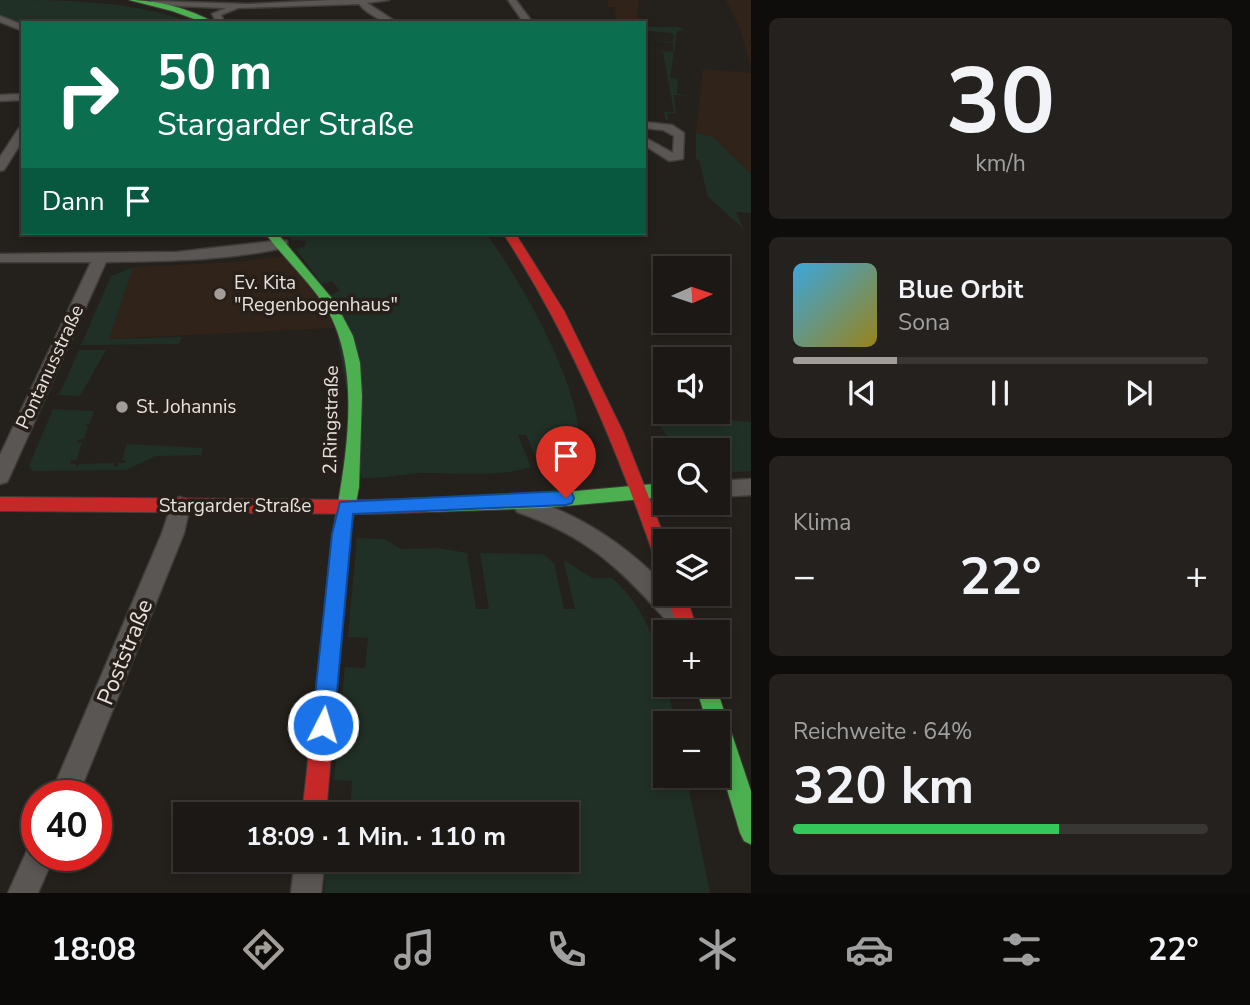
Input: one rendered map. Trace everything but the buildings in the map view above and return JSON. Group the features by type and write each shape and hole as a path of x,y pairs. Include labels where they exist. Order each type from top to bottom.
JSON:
{"street":[{"path":"132,0 216,20 227,9 249,6"},
{"path":"137,1 173,5 249,6 385,0"},
{"path":"512,0 528,21"},
{"path":"361,1 391,21"},
{"path":"0,19 21,26"},
{"path":"0,98 21,97"},
{"path":"646,125 660,125 677,132 679,156 673,158 646,141"},
{"path":"0,166 21,133"},
{"path":"510,235 537,275 583,360 615,430 653,529"},
{"path":"0,258 194,256 238,252 276,238"},
{"name":"2.Ringstraße","path":"276,238 329,302 352,353 355,396 351,487 341,534 315,802"},
{"name":"Pontanusstraße","path":"0,476 101,257"},
{"path":"730,488 751,487"},
{"name":"Stargarder Straße","path":"0,504 346,507 512,502 653,490"},
{"name":"Stargarder Straße","path":"512,502 572,522 604,541 647,581 680,620"},
{"name":"Poststraße","path":"71,780 160,565 180,506"},
{"path":"709,697 751,834"},
{"path":"23,893 32,871"},
{"path":"306,893 308,872"}],"shaded area":[{"path":"607,0 639,0 637,20 616,19 615,7 608,7"},
{"path":"726,0 751,0 751,66 739,26"},
{"path":"703,69 751,73 751,174 713,137 696,133"},
{"name":"Ev. Kita \"Regenbogenhaus\"","path":"286,256 322,301 334,328 109,339 133,267 237,262"}],"green space":[{"path":"0,0 73,1 146,10 187,21 21,22 0,15"},
{"path":"648,27 678,27 684,30 677,31 670,78 678,79 677,94 694,96 674,95 676,113 667,114 669,121 666,120 664,112 674,112 663,52 649,50 673,52 673,43 649,39 673,42 674,36 671,33 648,31"},
{"path":"696,133 713,137 751,174 751,213 736,212 743,228 708,197 699,160 696,159"},
{"path":"288,235 487,235 516,278 548,337 572,397 578,425 579,449 571,444 564,445 558,453 561,458 539,466 526,435 518,435 531,467 491,473 422,473 362,478 330,295 340,291 332,281 322,284 296,249 304,247 306,241 292,240"},
{"path":"133,267 109,339 182,337 179,344 81,345 111,276"},
{"path":"79,350 106,350 80,396 59,395"},
{"path":"53,409 94,411 90,423 84,426 88,426 84,439 78,440 77,443 82,443 76,460 71,460 70,464 76,464 76,467 79,464 114,463 114,467 117,467 118,463 125,463 126,460 122,460 127,444 203,448 201,455 156,456 126,470 33,471 29,466"},
{"path":"730,420 751,422 751,471 730,472 730,438 669,438 658,424 730,424"},
{"path":"357,538 384,539 401,549 438,548 467,553 476,609 489,609 480,553 542,554 554,563 564,609 575,609 564,563 566,561 592,578 612,578 626,592 648,626 653,638 653,697 670,697 673,711 653,711 653,788 689,788 710,893 324,893 326,872 579,872 579,802 351,802 352,781 334,780 345,667 365,668 368,638 348,637"}],"traffic: fast":[{"path":"132,0 174,9 207,21"},
{"path":"273,235 329,302 346,336 353,363 355,396 351,487 341,534 335,601"},
{"path":"427,505 543,501 653,491"},
{"path":"709,697 751,830"}],"traffic: jam":[{"path":"510,235 579,351 617,434 653,529"},
{"path":"0,504 370,507 427,505"},
{"path":"315,802 335,601"},
{"path":"680,606 684,620"}],"place":[{"name":"Ev. Kita \"Regenbogenhaus\"","path":"220,294"},
{"name":"St. Johannis","path":"122,407"}],"route":[{"path":"323,725 341,534 346,507 566,498"}]}
